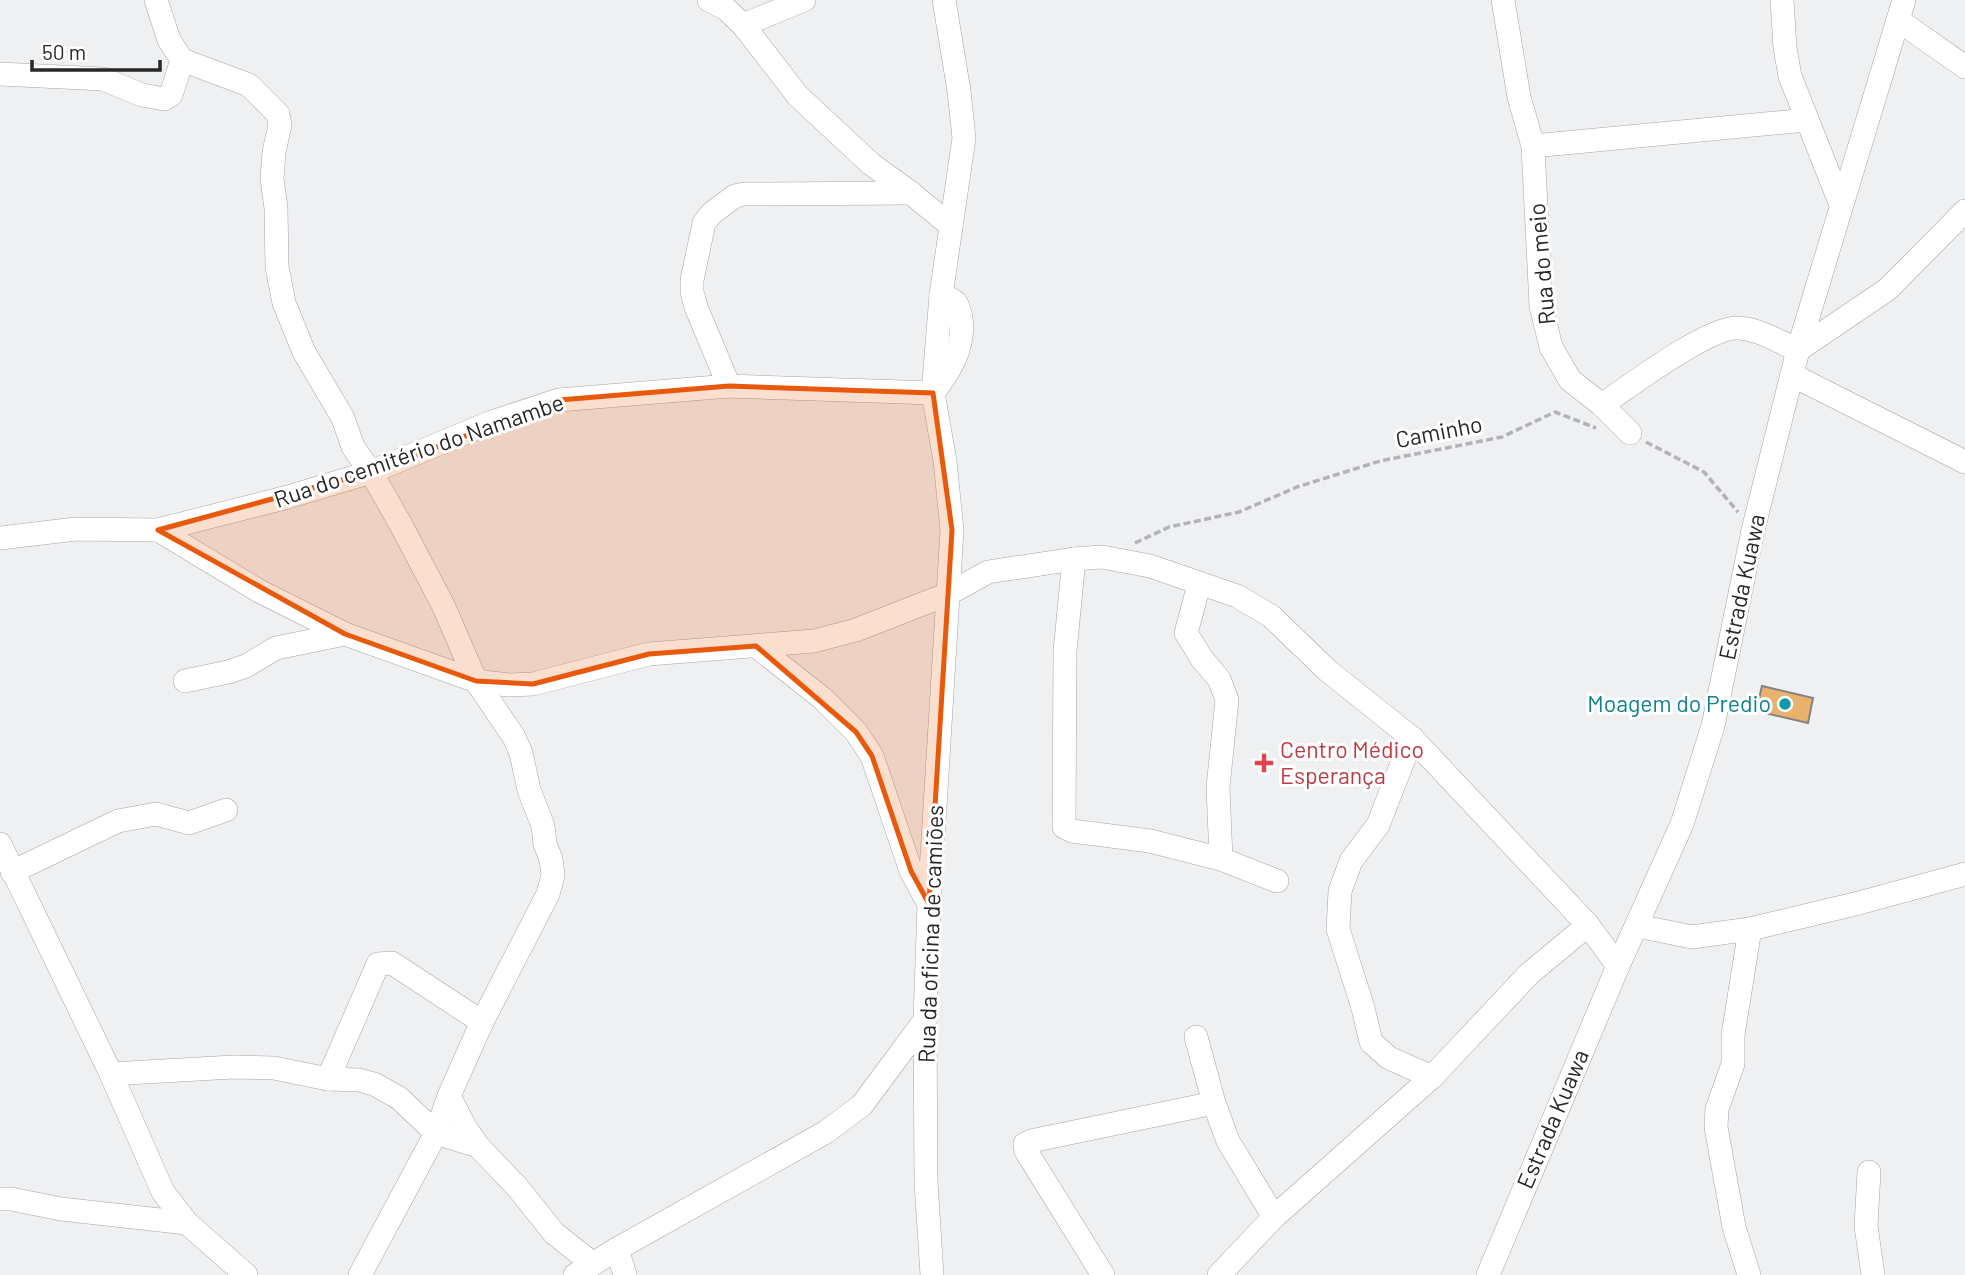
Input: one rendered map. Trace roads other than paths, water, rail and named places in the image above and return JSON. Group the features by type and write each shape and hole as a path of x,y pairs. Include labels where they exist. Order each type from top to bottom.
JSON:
{"street":[{"path":"156,0 169,40 182,60 249,85 278,114 280,125 272,179 276,208 277,267 284,303 304,352 343,418 353,447 371,472 443,605 476,681 522,753 529,789 543,827 553,875 548,894 482,1022 449,1096 436,1133 360,1275"},
{"path":"709,0 726,9 743,25 799,96 871,164 951,226"},
{"path":"743,25 804,0"},
{"name":"Rua da oficina de camiões","path":"932,1275 926,1182 925,1020 929,904 952,530 945,461 933,393 941,295 964,138 944,0"},
{"name":"Rua do meio","path":"1503,0 1519,97 1533,146 1541,306 1551,347 1570,380 1602,405 1630,433"},
{"path":"1782,0 1790,76 1841,205"},
{"path":"1901,10 1965,67"},
{"name":"Estrada Kuawa","path":"1488,1275 1618,966 1682,824 1713,726 1753,530 1798,350 1901,10"},
{"path":"0,74 103,79 142,95 164,99 171,95 182,60"},
{"path":"1533,146 1807,120"},
{"path":"729,386 692,292 704,223 712,213 735,196 744,194 911,193"},
{"path":"1602,405 1696,343 1733,327 1748,328 1798,350 1888,289 1965,211"},
{"path":"1792,375 1965,462"},
{"name":"Rua do cemitério do Namambe","path":"0,538 76,530 158,530 288,497 371,472 492,422 559,400 729,386 933,393"},
{"path":"158,530 259,591 345,634 476,681 508,685 533,684 649,654 814,641 856,630 948,594 988,572 1102,557 1150,566 1237,596 1271,616 1326,670 1412,738 1588,925 1618,966"},
{"path":"1074,559 1065,651 1063,827 1072,831 1150,841 1221,859 1277,881"},
{"path":"1199,585 1186,633 1202,659 1219,679 1227,699 1218,787 1221,859"},
{"path":"185,681 237,669 276,648 345,634"},
{"path":"756,646 822,698 856,732 872,756 892,808 911,871 929,904"},
{"path":"1412,738 1378,825 1351,861 1340,891 1338,929 1363,1007 1371,1042 1389,1058 1432,1076"},
{"path":"12,872 127,819 156,814 189,823 226,810"},
{"path":"0,844 111,1074 163,1192 187,1223 246,1275"},
{"path":"1638,926 1692,937 1750,929 1965,874"},
{"path":"1219,1275 1274,1217 1432,1076 1529,974 1588,925"},
{"path":"1749,1275 1734,1227 1716,1126 1717,1109 1733,1064 1733,1035 1750,929"},
{"path":"328,1079 378,964 392,963 482,1022"},
{"path":"449,1096 478,1146 518,1188 584,1269 835,1125 862,1105 925,1020"},
{"path":"1196,1037 1214,1103 1228,1141 1274,1217"},
{"path":"111,1074 233,1067 274,1068 328,1079 359,1080 374,1084 399,1098 436,1133 478,1146"},
{"path":"1103,1275 1026,1151 1026,1144 1031,1140 1214,1103"},
{"path":"1869,1172 1866,1226 1873,1275"},
{"path":"0,1199 61,1209 187,1223"},
{"path":"617,1249 625,1275"}],"place":[{"name":"Moagem do Predio","path":"1785,704"},
{"name":"Centro Médico Esperança","path":"1264,763"}]}
